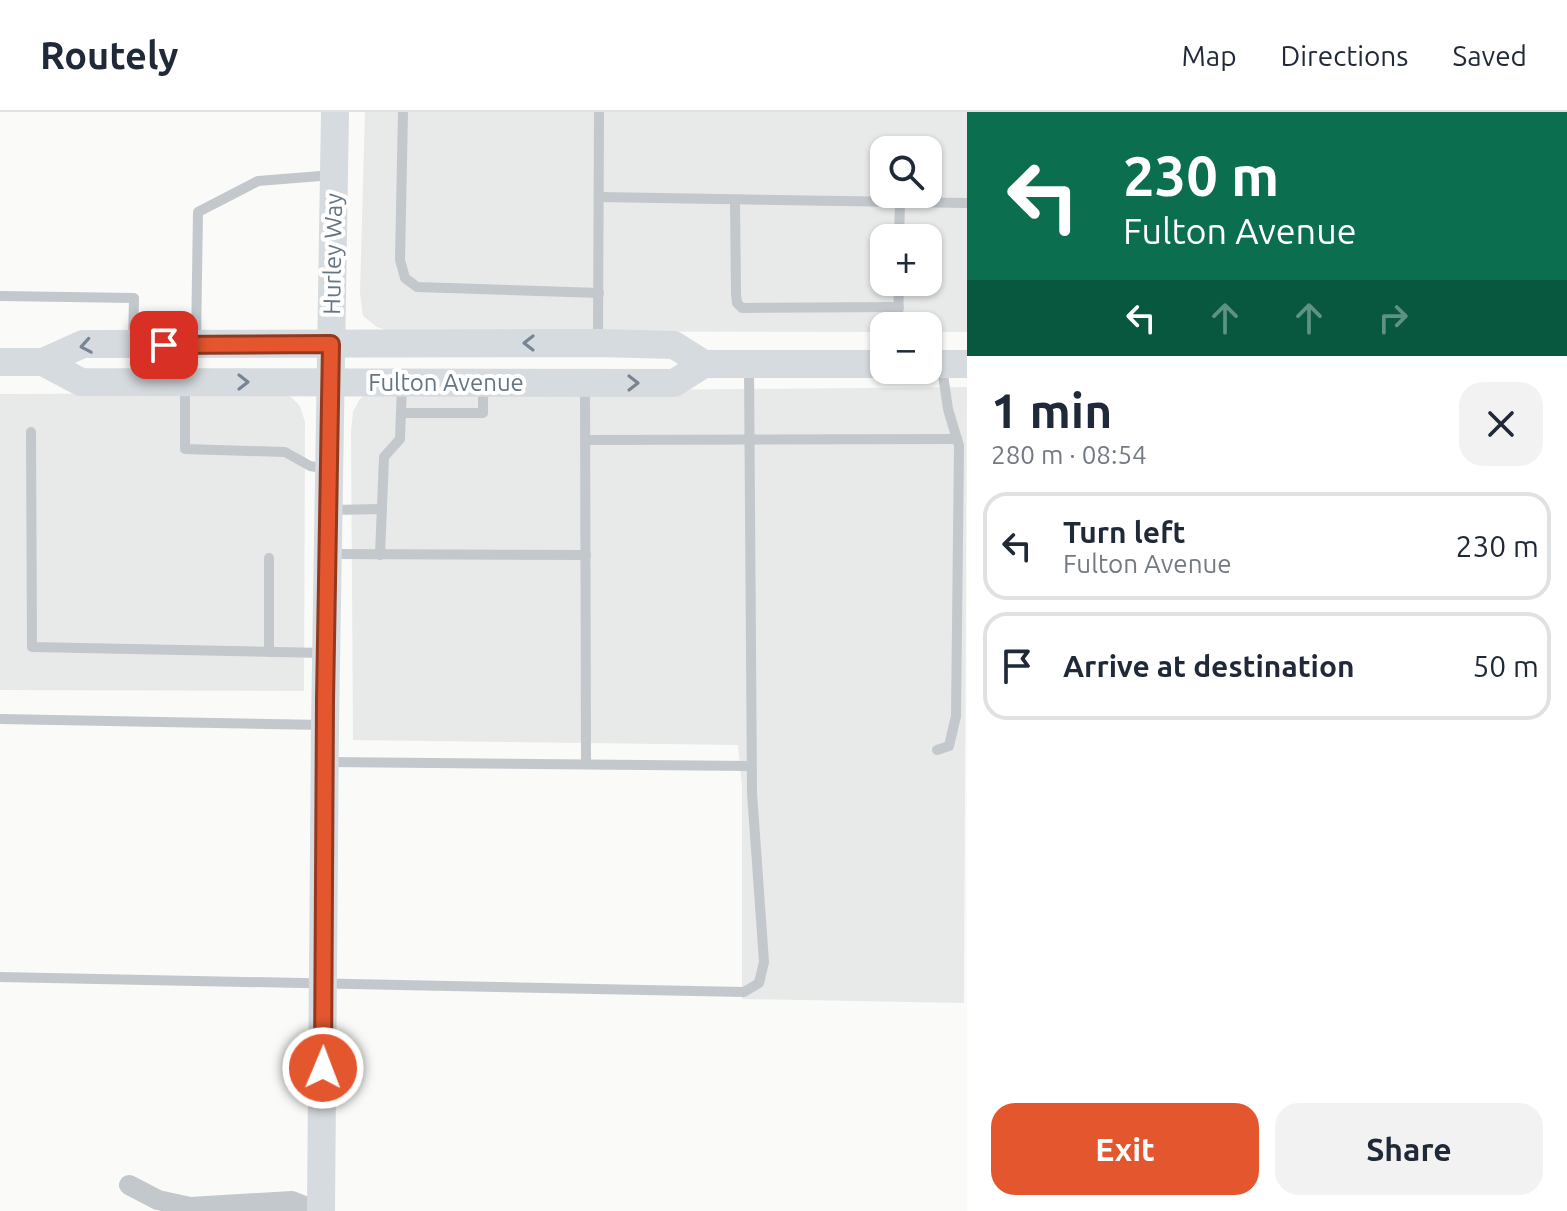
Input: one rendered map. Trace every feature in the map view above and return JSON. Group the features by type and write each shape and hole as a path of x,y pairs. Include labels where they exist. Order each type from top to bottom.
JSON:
{"main road":[{"name":"Hurley Way","path":"319,1211 325,983 325,725 335,112"},
{"name":"Fulton Avenue","path":"0,362 43,362 83,344 598,343 674,345 704,364 870,364"},
{"name":"Fulton Avenue","path":"43,362 81,382 674,383 704,364"}],"street":[{"path":"129,1185 158,1200 190,1207 292,1201 319,1211"}],"lane":[{"path":"403,112 400,260 405,278 417,287 599,293"},
{"path":"598,343 599,112"},
{"path":"196,345 198,212 258,181 335,175"},
{"path":"599,197 870,202"},
{"path":"735,200 736,294 737,303 742,308 899,307"},
{"path":"942,203 967,203"},
{"path":"0,296 134,298 133,345"},
{"path":"899,296 899,312"},
{"path":"0,977 744,992 759,983 764,962 751,766 749,364"},
{"path":"937,750 949,746 956,716 957,439 948,409 946,364"},
{"path":"185,382 185,449 285,452 310,466 330,469"},
{"path":"380,555 384,457 400,439 402,382"},
{"path":"401,413 483,413 483,383"},
{"path":"585,383 586,764"},
{"path":"31,432 32,647 326,653"},
{"path":"586,440 957,439"},
{"path":"328,510 382,509"},
{"path":"328,554 586,555"},
{"path":"269,558 269,652"},
{"path":"0,719 325,725"},
{"path":"326,762 751,766"}],"shaded area":[{"path":"365,112 967,112 967,332 942,332 942,312 870,312 870,332 389,331 377,327 363,316 360,293"},
{"path":"967,387 964,1003 742,999 742,785 738,745 353,740 351,431 353,412 365,395"},
{"path":"277,393 291,397 300,406 305,422 304,691 0,690 0,394"}],"route":[{"path":"164,345 331,344 323,1068"}]}
